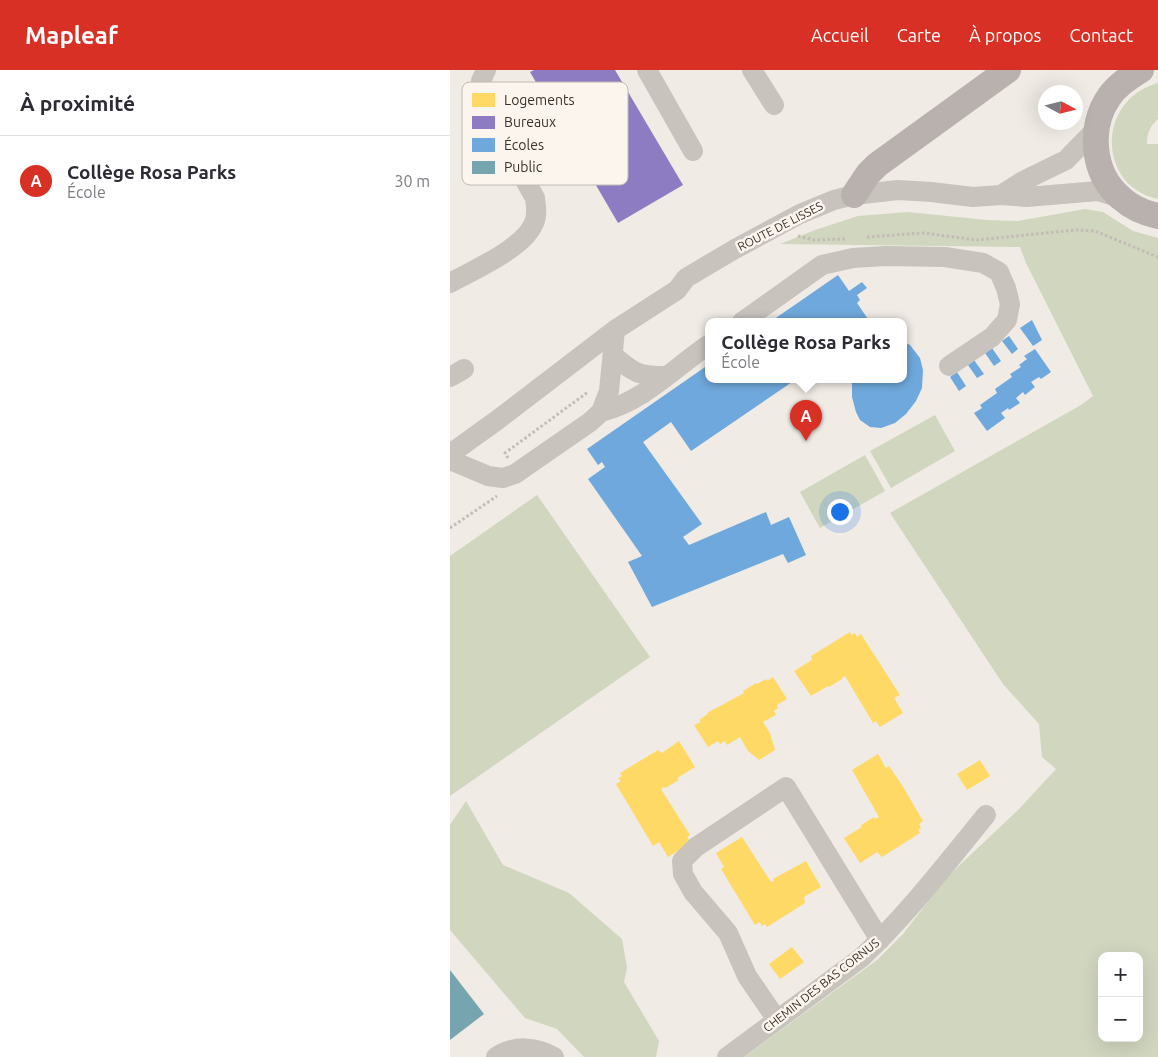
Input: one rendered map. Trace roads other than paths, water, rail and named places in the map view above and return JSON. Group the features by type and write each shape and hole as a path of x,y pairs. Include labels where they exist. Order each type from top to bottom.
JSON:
{"main road":[{"path":"854,195 868,174 877,166 1008,70"},
{"path":"1130,74 1104,104 1100,112 1096,129 1096,154 1105,178 1120,198 1141,212 1158,216"}],"street":[{"path":"481,82 486,70"},
{"path":"646,70 693,150"},
{"path":"752,70 774,105"},
{"path":"1000,195 1023,181 1066,160 1096,129"},
{"path":"450,283 518,244 533,226 537,212 535,198 528,185"},
{"name":"ROUTE DE LISSES","path":"450,454 615,330 676,290 686,278 800,214 834,200 854,195 898,190 974,197 1000,195 1027,197 1098,191 1120,198"},
{"path":"748,318 822,264 853,258 886,256 945,257 983,263 999,272 1006,288 1010,304 1007,320 992,337 949,366"},
{"name":"ROUTE DE LISSES","path":"450,439 460,434 614,316 672,280 686,278"},
{"path":"601,412 609,391 614,356 615,330"},
{"path":"450,460 488,476 502,478 516,474 590,422 601,412 615,408 644,393 705,347"},
{"path":"614,356 636,374 667,376"},
{"path":"777,1020 735,958 728,933 700,907 683,874 682,861 696,847 786,787 880,940"},
{"name":"CHEMIN DES BAS CORNUS","path":"727,1057 861,958 905,914 986,816"},
{"path":"496,1057 507,1051 530,1048 554,1057"}],"place":[{"name":"Collège Rosa Parks","path":"806,441"}]}
